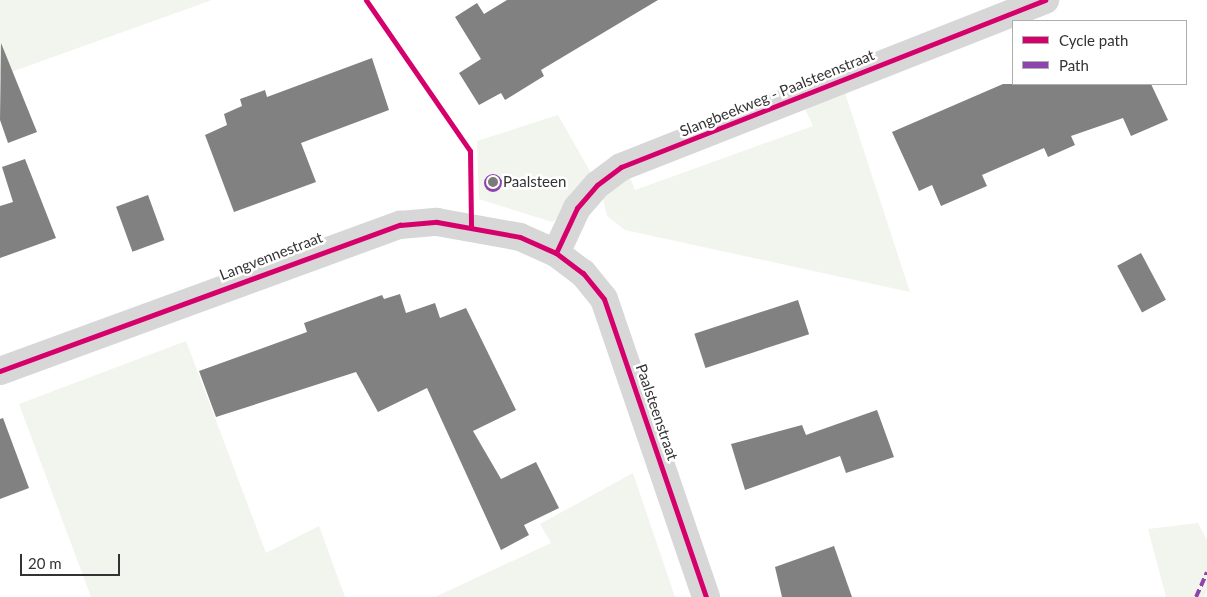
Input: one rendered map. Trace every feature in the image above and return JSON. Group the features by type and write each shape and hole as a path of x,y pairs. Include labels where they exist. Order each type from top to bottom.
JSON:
{"street":[{"name":"Slangbeekweg - Paalsteenstraat","path":"556,253 577,208 596,185 621,167 1045,0"},
{"name":"Langvennestraat","path":"0,371 400,224 471,226 520,237 556,253"},
{"name":"Paalsteenstraat","path":"556,253 583,273 604,299 706,597"}],"shaded area":[{"path":"0,0 212,0 0,76"},
{"path":"845,93 910,292 625,230 607,216 603,199 629,175 635,190 813,126 805,109"},
{"path":"558,115 591,173 560,217 552,222 479,199 477,141"},
{"path":"186,341 266,553 319,526 345,597 91,597 19,404"},
{"path":"633,473 675,597 435,597 551,543 540,524"},
{"path":"1198,523 1207,540 1207,590 1204,597 1166,597 1148,529"}],"building":[{"path":"507,0 658,0 541,70 544,76 505,100 501,93 479,105 459,73 481,59 455,17 477,3 484,14"},
{"path":"1,43 37,132 8,143 0,120"},
{"path":"372,58 389,110 301,143 316,182 234,212 205,135 227,125 224,114 242,106 240,99 265,90 267,97"},
{"path":"1003,84 1151,85 1168,120 1131,136 1123,118 1071,136 1075,145 1048,157 1044,148 982,175 987,186 941,206 932,185 919,191 892,132"},
{"path":"25,159 56,238 0,258 0,206 13,202 2,167"},
{"path":"148,195 164,240 132,252 116,207"},
{"path":"1141,253 1166,300 1142,312 1117,266"},
{"path":"400,294 406,313 435,303 440,318 466,308 516,410 473,431 501,479 536,462 559,508 524,525 529,535 501,550 427,388 378,412 356,372 216,417 199,371 307,332 304,323 382,295 384,299"},
{"path":"798,300 809,334 705,368 694,334"},
{"path":"877,410 894,457 846,473 840,456 745,490 731,444 802,425 806,435"},
{"path":"3,418 29,488 0,499 0,419"},
{"path":"834,546 852,597 782,597 775,567"}],"marked path":[{"path":"490,176 496,176 500,183 496,190 490,190 486,186 486,180 490,176"},
{"path":"501,182 530,181"},
{"path":"1196,597 1207,572"}],"cycle path":[{"path":"366,0 470,151 471,226"},
{"path":"556,253 577,208 597,185 621,167 1045,0"},
{"path":"0,371 400,225 437,222 520,237 556,253 583,273 604,299 706,597"}],"place":[{"name":"Paalsteen","path":"493,182"}]}
